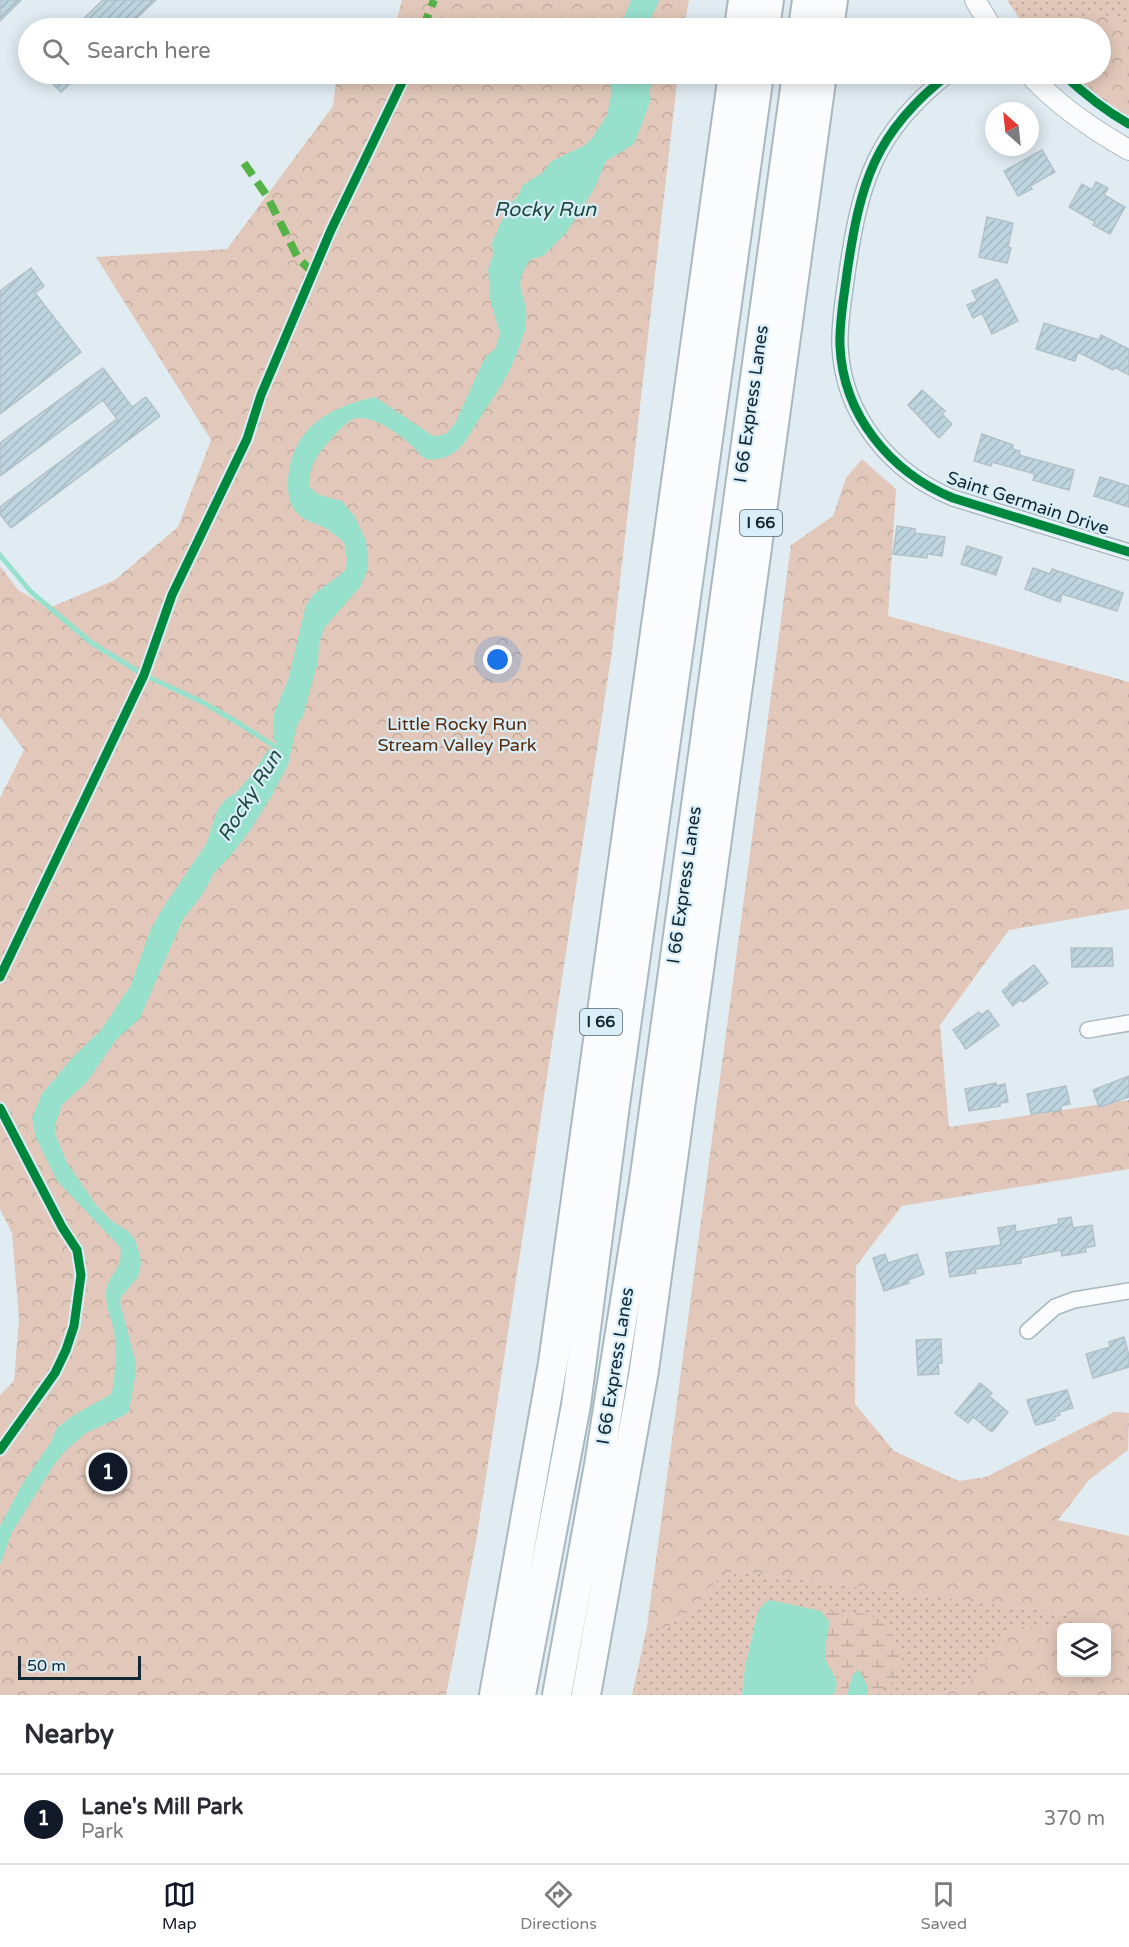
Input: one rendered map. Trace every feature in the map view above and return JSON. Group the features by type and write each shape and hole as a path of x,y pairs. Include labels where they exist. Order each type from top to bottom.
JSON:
{"highway":[{"path":"740,18 743,0"},
{"path":"766,18 769,0"},
{"path":"804,18 807,0"},
{"path":"830,18 833,0"},
{"name":"I 66","path":"494,1695 554,1352 732,84"},
{"name":"I 66 Express Lanes","path":"521,1695 576,1405 615,1105 758,84"},
{"name":"I 66 Express Lanes","path":"557,1695 599,1465 642,1193 796,84"},
{"name":"I 66","path":"586,1695 644,1370 821,84"}],"street":[{"path":"975,0 987,18"},
{"name":"Saint Germain Drive","path":"937,84 911,107 886,140 866,179 859,201 840,326 842,366 854,405 868,430 886,453 907,473 934,490 953,498 1129,552"},
{"path":"1039,84 1082,121 1129,150"},
{"path":"1088,1030 1129,1023"},
{"path":"1028,1331 1055,1307 1074,1300 1129,1291"}],"green space":[{"path":"402,0 689,0 686,18 398,18"},
{"path":"1007,0 1129,0 1129,114 1127,117 1080,84 1111,84 1111,18 1019,18"},
{"path":"1088,13 1109,16 1129,32 1129,114 1127,117 1087,90 1091,84 1111,84 1111,18 1084,18"},
{"name":"Little Rocky Run Stream Valley Park","path":"336,84 677,84 612,651 476,1542 446,1695 0,1695 0,1395 14,1381 19,1319 12,1233 0,1209 0,798 24,750 0,717 0,566 18,590 49,608 115,580 178,527 211,440 96,257 227,249 333,106"},
{"path":"862,459 896,489 888,616 1129,682 1129,909 1009,930 940,1025 949,1127 1129,1100 1129,1169 902,1206 856,1266 855,1404 894,1451 959,1481 986,1477 1114,1412 1129,1413 1128,1450 1089,1480 1058,1520 1129,1536 1129,1695 927,1695 966,1686 1013,1626 1057,1629 1057,1677 1111,1677 1111,1623 1077,1623 1074,1615 735,1571 718,1579 694,1609 666,1628 647,1627 791,545 833,516 846,478"},
{"path":"735,1571 1075,1615 1077,1623 1057,1623 1057,1629 1013,1627 966,1686 950,1691 927,1695 868,1695 868,1687 853,1674 847,1695 833,1695 835,1692 757,1615 745,1668 742,1695 632,1695 647,1627 666,1628 694,1609 718,1579"},
{"path":"821,1611 864,1614 883,1622 893,1635 899,1652 899,1668 892,1682 868,1695 868,1687 859,1670 853,1674 847,1695 833,1695 836,1676 826,1659"}],"water":[{"path":"631,0 660,0 650,18 624,18"},
{"name":"Rocky Run","path":"610,84 652,84 649,91 651,100 634,144 606,161 594,189 566,233 543,256 531,259 524,269 520,285 526,313 524,334 508,374 467,440 458,450 446,457 427,459 392,430 375,421 358,418 343,426 315,460 309,486 319,495 342,501 355,517 366,541 367,571 360,587 325,627 319,643 318,662 303,716 297,725 288,765 272,795 251,829 214,873 202,895 183,919 140,1018 116,1040 86,1083 62,1105 55,1126 55,1133 66,1161 97,1206 113,1222 128,1231 135,1240 140,1255 141,1264 138,1277 121,1297 120,1303 135,1359 136,1372 129,1411 86,1433 64,1452 12,1532 0,1565 0,1526 23,1483 51,1442 56,1429 72,1416 111,1394 115,1373 115,1336 106,1294 109,1282 120,1261 120,1247 57,1181 36,1138 32,1118 42,1094 73,1057 101,1030 131,985 150,931 206,844 218,809 249,778 269,749 279,750 273,736 274,714 288,680 306,605 314,594 346,569 347,559 344,542 325,528 303,518 292,506 288,492 288,478 291,460 297,445 316,422 329,414 358,401 375,397 433,436 447,433 455,423 487,355 495,349 500,334 490,299 488,269 493,255 492,243 508,206 517,197 523,185 542,173 552,161 585,145 593,137 607,115 611,96"},
{"path":"769,1600 821,1611 829,1621 825,1656 837,1685 833,1695 742,1695 745,1668 757,1615 761,1607"},
{"path":"859,1670 868,1687 868,1695 847,1695 853,1674"}],"building":[{"path":"0,0 21,0 0,21"},
{"path":"103,0 156,0 137,18 84,18"},
{"path":"53,84 69,84 61,92"},
{"path":"1042,150 1055,172 1030,186 1032,189 1018,196 1004,171 1031,156 1039,156 1039,152"},
{"path":"1096,182 1108,188 1104,195 1125,207 1110,234 1093,225 1095,222 1069,207 1082,184 1092,190"},
{"path":"987,217 1013,223 1007,263 979,257"},
{"path":"31,268 44,286 35,293 81,352 0,414 0,291"},
{"path":"997,279 1018,321 992,334 982,313 973,318 967,305 977,301 972,291"},
{"path":"1044,323 1099,340 1101,335 1129,349 1129,375 1114,367 1113,370 1078,352 1075,361 1036,349"},
{"path":"103,368 132,407 146,397 160,416 11,528 0,514 0,507 117,419 103,400 0,476 0,443"},
{"path":"922,390 945,411 942,414 952,424 939,438 908,405"},
{"path":"982,434 1013,445 1012,449 1020,451 1019,455 1074,470 1069,490 1033,480 1035,474 992,462 991,466 974,461"},
{"path":"1100,477 1129,486 1129,507 1094,496"},
{"path":"897,526 915,529 915,533 945,537 942,556 927,554 927,558 893,554"},
{"path":"967,546 1002,557 996,575 961,564"},
{"path":"1033,568 1050,574 1052,569 1123,593 1117,611 1062,594 1060,602 1025,589"},
{"path":"1071,948 1112,948 1113,966 1072,967"},
{"path":"1034,965 1048,983 1023,1002 1021,999 1013,1006 1002,991"},
{"path":"988,1010 999,1025 966,1049 953,1030 979,1012 981,1015"},
{"path":"1129,1076 1129,1097 1099,1107 1093,1090"},
{"path":"996,1083 996,1086 1005,1084 1008,1102 1000,1103 1000,1106 969,1111 965,1089"},
{"path":"1066,1086 1070,1104 1061,1106 1061,1110 1031,1114 1027,1094"},
{"path":"1071,1217 1073,1228 1092,1225 1095,1246 1085,1248 1086,1252 1062,1256 1061,1250 1021,1258 1021,1263 975,1269 976,1273 950,1277 946,1253 1001,1245 998,1228 1015,1225 1016,1232 1059,1224 1058,1219"},
{"path":"885,1254 888,1263 917,1254 924,1274 908,1280 909,1283 884,1291 873,1258"},
{"path":"1124,1337 1129,1356 1129,1367 1093,1378 1086,1354 1110,1347 1109,1342"},
{"path":"941,1339 942,1363 938,1363 939,1374 918,1375 916,1340"},
{"path":"980,1383 992,1393 989,1396 1008,1412 992,1432 973,1417 968,1423 955,1413"},
{"path":"1067,1390 1073,1408 1059,1412 1060,1415 1054,1417 1055,1420 1035,1424 1027,1400"}],"waterway":[{"path":"0,555 31,592 93,644 144,675 204,703 280,750"}],"marked path":[{"path":"427,18 434,0"},
{"path":"244,163 267,196 298,258 314,274"}],"cycle path":[{"path":"0,977 144,675 172,595 247,439 261,395 331,230 401,84"},
{"path":"938,84 903,117 887,139 865,186 852,241 840,328 843,371 850,395 860,418 890,457 930,487 953,498 1129,552"},
{"path":"1074,84 1094,101 1129,124"},
{"path":"0,1108 62,1227 77,1250 81,1275 74,1326 66,1350 55,1373 0,1450"}],"place":[{"name":"Lane's Mill Park","path":"108,1472"}]}
